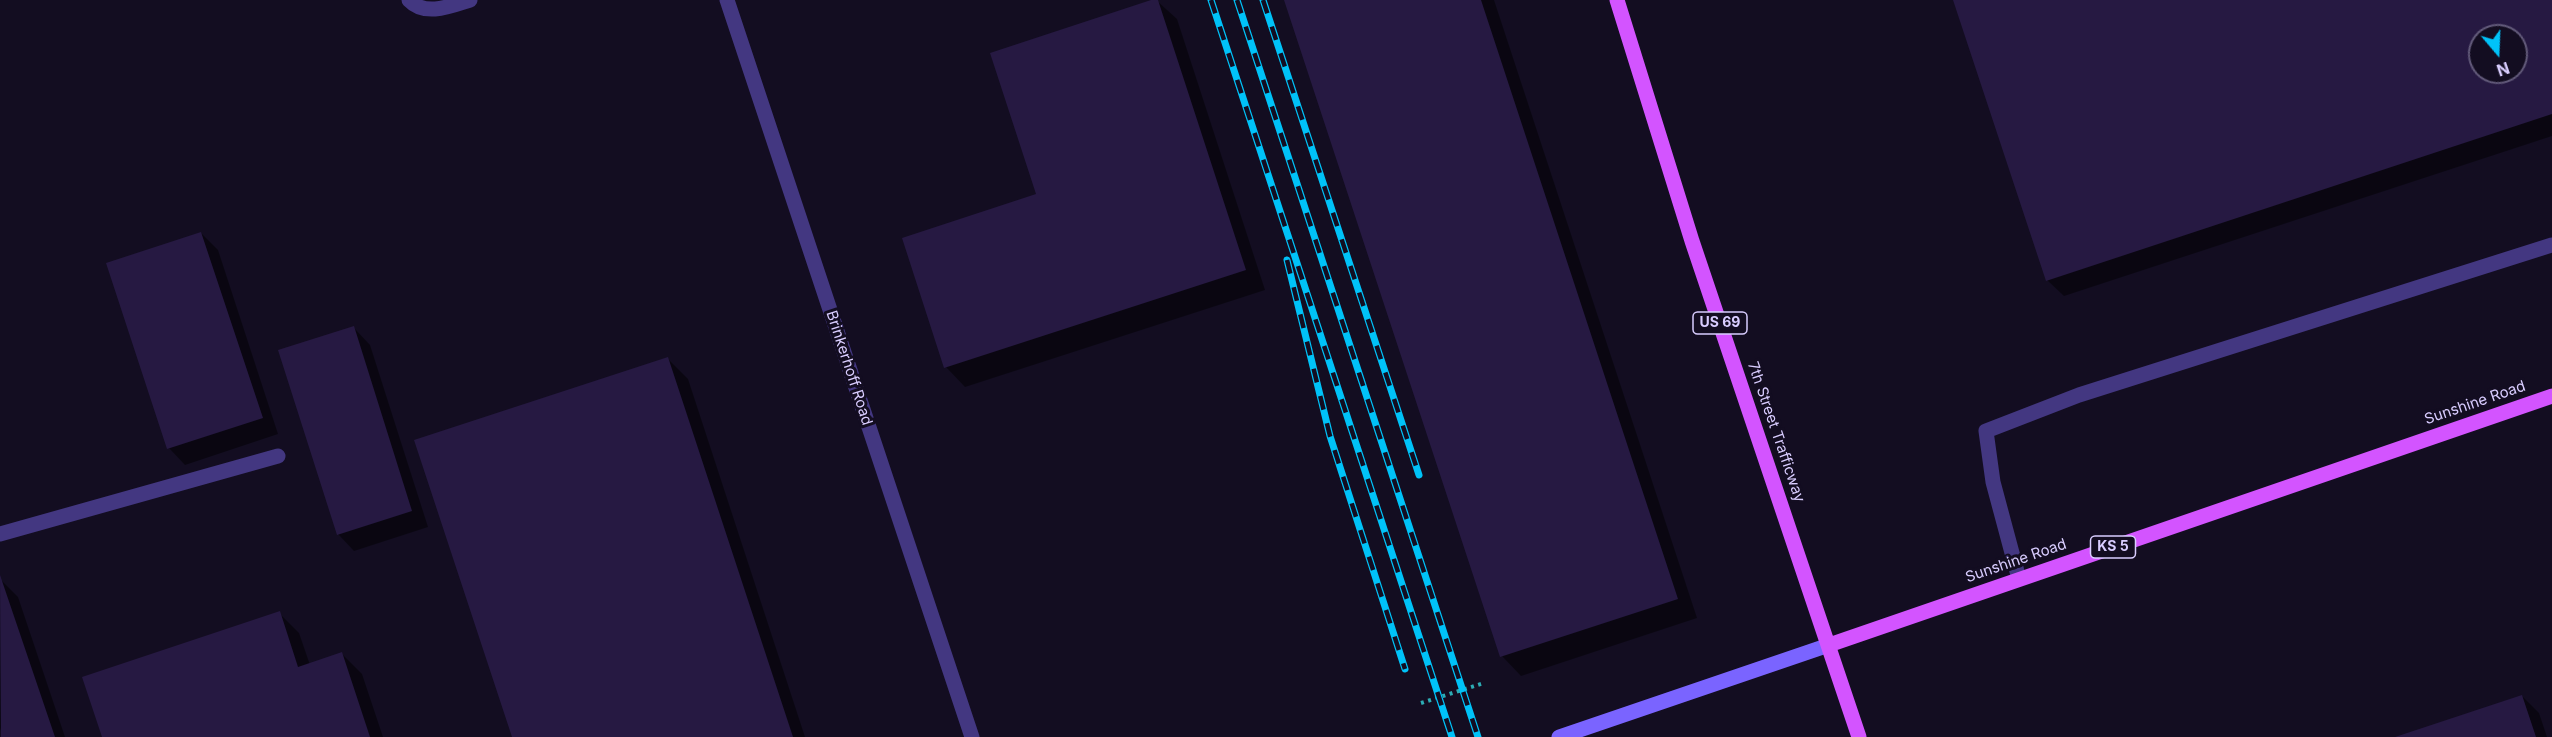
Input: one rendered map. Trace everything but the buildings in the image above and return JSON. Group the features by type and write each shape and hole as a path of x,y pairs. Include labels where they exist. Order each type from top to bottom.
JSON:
{"main road":[{"name":"7th Street Trafficway","path":"1617,0 1692,241 1859,737"},
{"name":"Sunshine Road","path":"1559,737 2552,396"}],"street":[{"path":"409,0 423,9 444,8 470,0"},
{"name":"Brinkerhoff Road","path":"727,0 972,737"},
{"path":"2019,579 1993,482 1986,431 2079,395 2552,245"},
{"path":"0,534 278,456"}],"path":[{"path":"1421,703 1485,683"}],"railway":[{"path":"1211,0 1452,737"},
{"path":"1237,0 1478,737"},
{"path":"1263,0 1419,475"},
{"path":"1287,260 1330,436 1405,669"}]}
